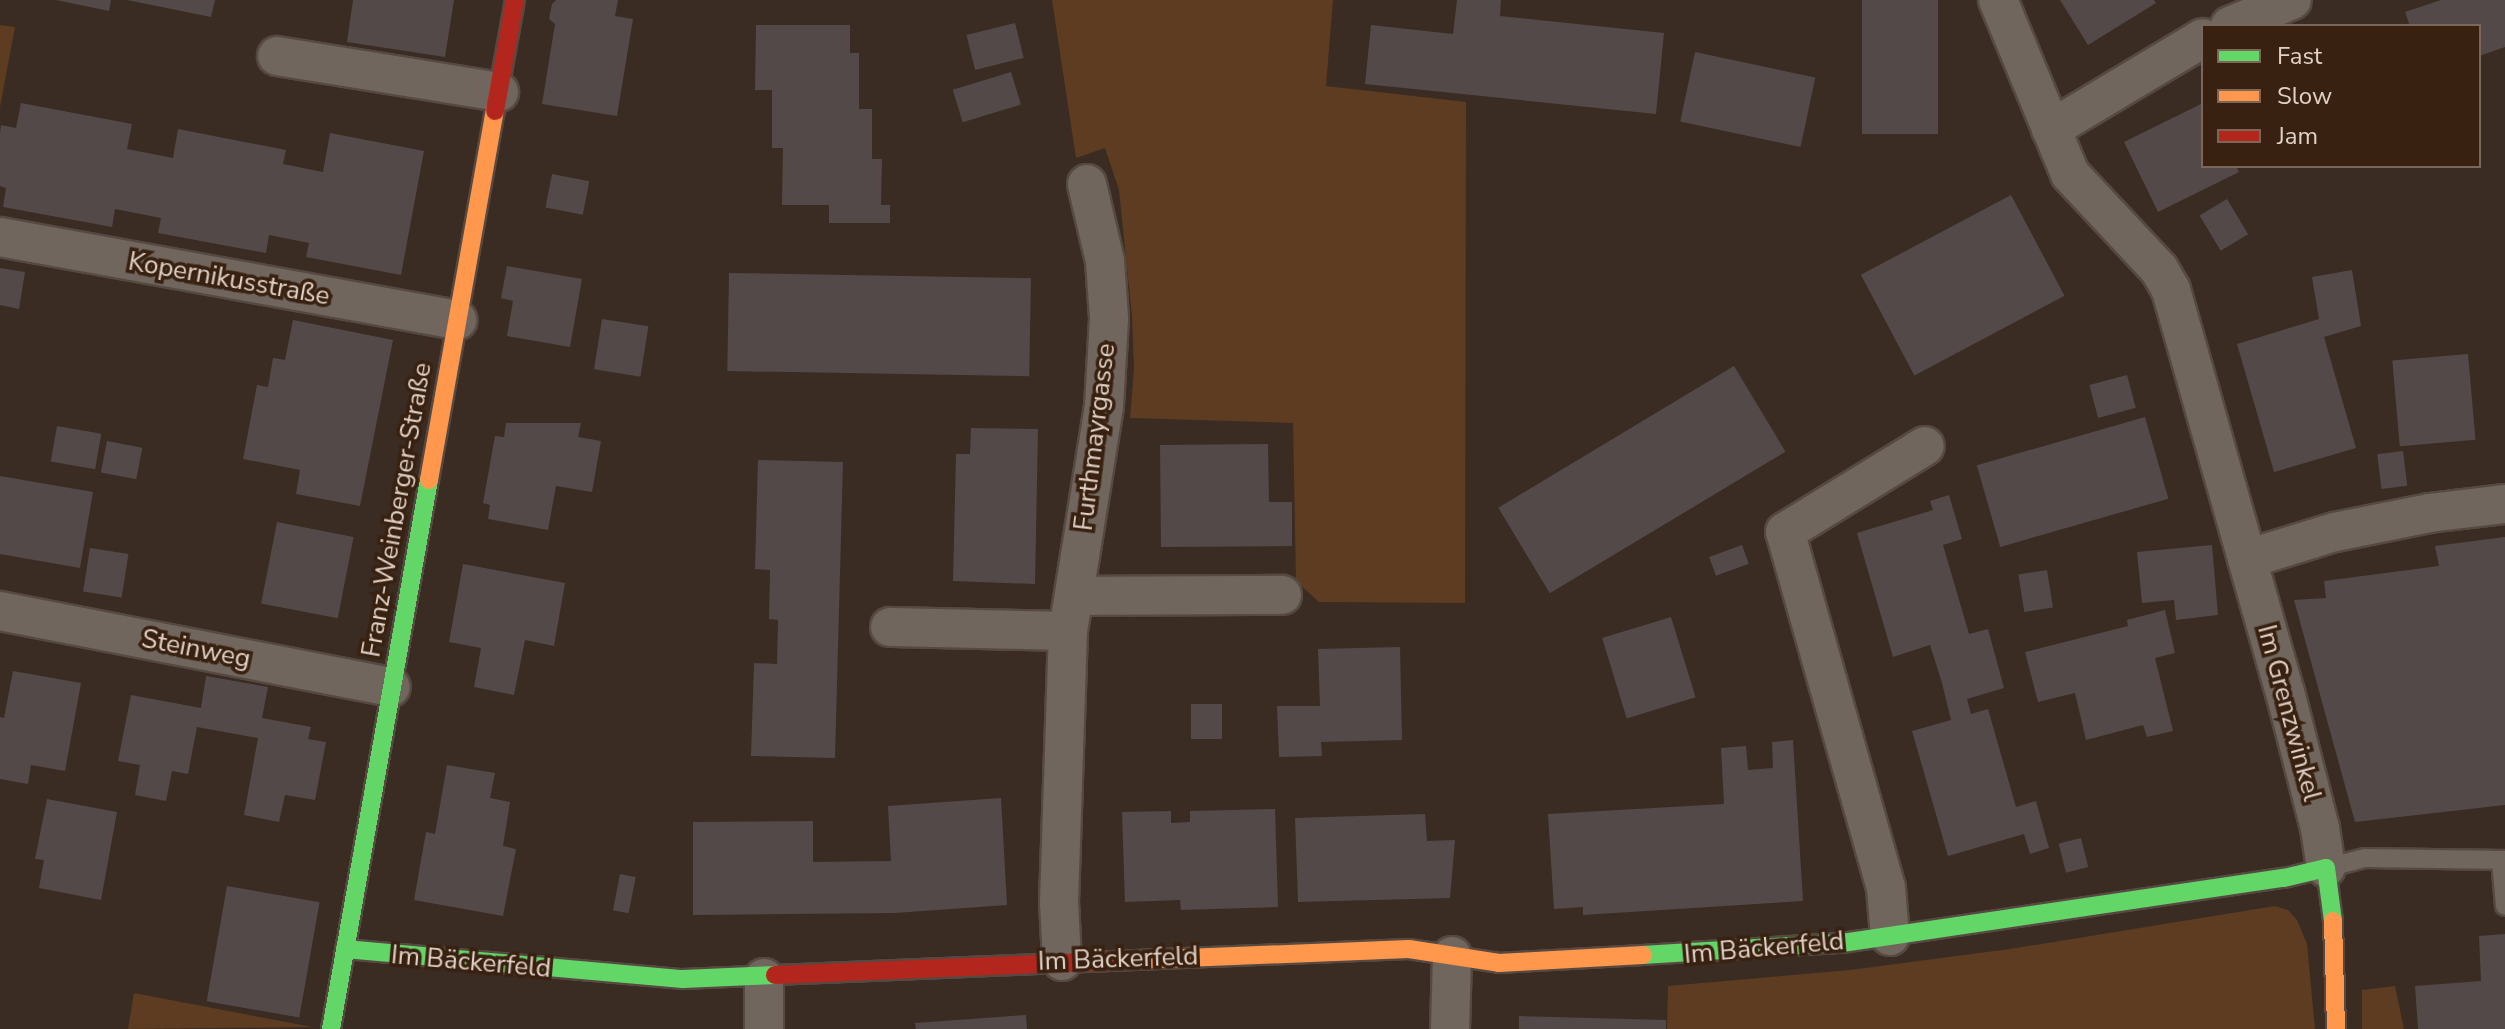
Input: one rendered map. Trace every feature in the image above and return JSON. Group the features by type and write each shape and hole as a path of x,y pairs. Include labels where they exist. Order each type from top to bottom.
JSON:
{"street":[{"name":"Franz-Weinberger-Straße","path":"331,1029 515,0"},
{"name":"Im Grenzwinkel","path":"1998,0 2070,174 2159,269 2171,290 2316,813 2326,868"},
{"path":"2235,24 2292,0"},
{"path":"2051,129 2201,39"},
{"path":"277,56 499,92"},
{"name":"Furthmayrgasse","path":"1062,961 1059,902 1071,613 1104,406 1109,318 1105,261 1087,184"},
{"name":"Kopernikusstraße","path":"0,237 458,320"},
{"path":"1890,936 1886,888 1785,532 1925,446"},
{"path":"2247,559 2335,532 2429,513 2505,504"},
{"path":"890,627 1282,595"},
{"name":"Steinweg","path":"0,611 391,687"},
{"path":"2326,868 2335,934 2336,1029"},
{"name":"Im Bäckerfeld","path":"345,949 683,979 1409,949 1499,963 1685,955 1890,936 2284,878 2326,868"},
{"path":"1450,1029 1452,956"},
{"path":"764,978 764,1029"}],"lane":[{"path":"2326,868 2365,858 2503,860 2505,906"}],"shaded area":[{"path":"1052,0 1333,0 1326,86 1466,102 1465,603 1319,602 1296,581 1293,423 1130,418 1134,369 1132,316 1119,190 1105,148 1076,158"},
{"path":"0,25 15,27 0,107"},
{"path":"2275,906 2288,910 2297,920 2307,944 2315,1029 1667,1029 1668,986 1850,970 2010,949"},
{"path":"2395,986 2404,1029 2362,1029 2362,990"},
{"path":"134,993 312,1027 128,1029"}],"building":[{"path":"56,0 111,0 109,11"},
{"path":"127,0 215,0 211,17"},
{"path":"353,0 454,0 445,57 347,42"},
{"path":"556,0 618,0 615,16 633,19 617,116 542,104 555,24 549,19"},
{"path":"1457,0 1501,0 1500,16 1664,33 1656,114 1365,84 1371,25 1453,34"},
{"path":"1862,0 1938,0 1938,134 1862,134"},
{"path":"2060,0 2154,0 2156,3 2088,45"},
{"path":"2441,0 2505,0 2505,47 2481,55 2481,24 2409,24 2405,12"},
{"path":"1015,23 1024,58 975,70 966,35"},
{"path":"756,25 850,25 850,53 859,53 859,109 872,109 872,159 882,159 881,205 890,205 890,223 829,223 829,205 782,205 783,148 772,148 772,90 755,90"},
{"path":"1695,52 1815,78 1801,147 1680,121"},
{"path":"1011,72 1021,105 963,122 953,90"},
{"path":"21,103 132,124 127,149 173,158 178,129 286,150 283,164 323,172 330,133 424,151 401,275 306,257 309,243 269,235 266,253 158,233 161,218 115,209 112,227 3,207 6,188 0,186 1,125 16,128"},
{"path":"2201,104 2201,168 2237,168 2239,172 2158,212 2124,142"},
{"path":"552,174 589,181 583,215 546,207"},
{"path":"2011,195 2065,296 1914,375 1861,275"},
{"path":"2227,199 2248,234 2221,251 2200,215"},
{"path":"507,266 582,279 570,347 507,336 513,301 501,298"},
{"path":"0,268 25,272 19,309 0,305"},
{"path":"2352,270 2361,326 2324,337 2356,448 2274,472 2237,344 2319,319 2312,277"},
{"path":"729,273 1031,278 1029,376 727,371"},
{"path":"602,319 648,326 640,377 594,369"},
{"path":"293,320 393,340 360,506 296,494 300,470 243,459 257,385 268,387 273,358 285,360"},
{"path":"2468,354 2475,440 2400,446 2392,361"},
{"path":"1734,366 1786,452 1550,593 1498,508"},
{"path":"2127,375 2136,408 2098,418 2089,385"},
{"path":"2145,417 2168,499 2000,547 1977,465"},
{"path":"506,423 581,423 578,437 601,441 592,492 556,486 548,530 488,519 490,505 483,503 495,436 504,437"},
{"path":"57,426 101,434 95,469 51,461"},
{"path":"971,428 1038,429 1035,584 953,581 956,454 970,454"},
{"path":"107,441 142,448 136,479 101,472"},
{"path":"1268,444 1269,502 1292,502 1292,546 1161,547 1160,445"},
{"path":"2403,451 2407,486 2381,489 2377,454"},
{"path":"758,460 843,462 835,758 751,756 754,663 777,664 778,620 769,619 770,570 755,569"},
{"path":"0,476 93,492 80,568 0,554"},
{"path":"1949,495 1962,539 1943,545 1969,634 1988,629 2004,688 1967,699 1971,714 1988,709 2016,807 2036,801 2049,848 2030,854 2024,834 1948,856 1912,731 1951,720 1942,683 1930,645 1893,657 1857,533 1933,510 1930,501"},
{"path":"277,522 354,537 338,618 261,603"},
{"path":"2505,537 2505,805 2355,822 2294,600 2326,598 2324,581 2439,566 2435,546"},
{"path":"1742,545 1749,564 1716,576 1709,557"},
{"path":"2212,545 2218,615 2176,620 2174,600 2142,603 2137,552"},
{"path":"90,548 129,554 122,598 83,591"},
{"path":"463,564 565,583 554,646 525,640 514,695 474,687 481,648 449,642"},
{"path":"2047,570 2053,608 2024,612 2018,575"},
{"path":"2165,610 2175,653 2155,658 2173,731 2147,737 2143,725 2086,740 2075,693 2038,702 2025,652 2128,626 2127,620"},
{"path":"1671,617 1696,697 1627,718 1602,638"},
{"path":"1400,647 1402,740 1321,742 1322,756 1279,757 1277,706 1320,706 1318,649"},
{"path":"13,671 81,683 65,771 31,765 28,784 0,779 0,717 4,718"},
{"path":"206,676 268,687 262,718 311,727 308,739 326,742 315,800 285,795 279,822 244,815 258,738 197,727 188,774 172,771 166,801 135,795 140,765 118,761 131,695 201,708"},
{"path":"1191,704 1222,704 1222,739 1191,739"},
{"path":"1793,740 1803,901 1583,915 1583,907 1554,909 1548,814 1724,804 1721,748 1746,746 1748,770 1773,768 1772,742"},
{"path":"447,765 495,773 490,798 510,802 503,846 516,849 503,916 414,900 426,832 435,834"},
{"path":"1001,798 1007,905 895,913 693,915 693,822 813,821 813,862 891,861 888,806"},
{"path":"47,799 117,812 101,900 39,888 44,860 35,859"},
{"path":"1275,809 1278,907 1181,910 1180,900 1125,902 1122,812 1171,811 1171,823 1190,822 1190,811"},
{"path":"1425,814 1427,841 1455,840 1450,898 1298,902 1295,818"},
{"path":"2081,838 2088,867 2066,873 2059,844"},
{"path":"620,874 636,877 629,913 613,910"},
{"path":"227,886 320,902 299,1018 207,1001"},
{"path":"2505,934 2505,1029 2418,1029 2415,986 2481,981 2479,936"},
{"path":"1026,1015 1027,1029 916,1029 915,1023"},
{"path":"1519,1016 1666,1020 1666,1029 1519,1029"}],"traffic: fast":[{"path":"331,1029 429,480"},
{"path":"1643,955 1842,943 2284,878 2326,868 2333,921"},
{"path":"345,949 683,979 775,975"}],"traffic: slow":[{"path":"429,480 495,111"},
{"path":"2333,921 2336,1029"},
{"path":"1111,961 1409,949 1499,963 1643,955"}],"traffic: jam":[{"path":"495,111 515,0"},
{"path":"775,975 1111,961"}]}
